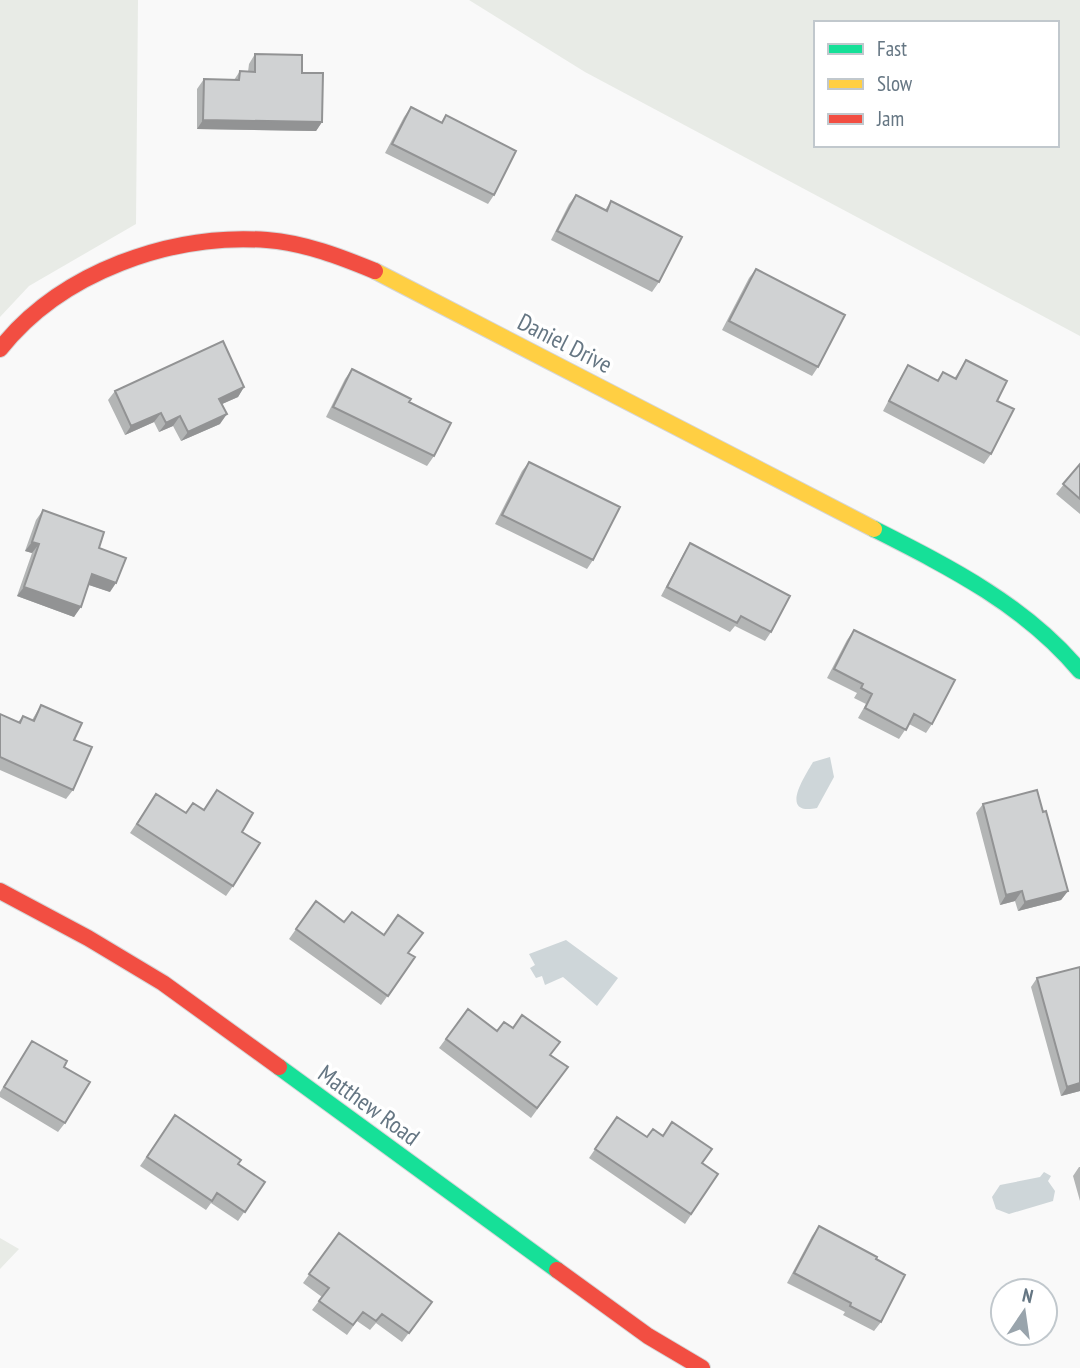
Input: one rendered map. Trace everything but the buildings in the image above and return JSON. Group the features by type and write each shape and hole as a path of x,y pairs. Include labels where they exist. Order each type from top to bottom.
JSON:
{"street":[{"name":"Daniel Drive","path":"0,349 46,307 85,279 131,259 182,246 232,239 290,244 343,257 396,281 950,568 1010,604 1063,649 1080,671"},
{"name":"Matthew Road","path":"0,891 88,938 163,983 648,1336 702,1368"}],"shaded area":[{"path":"0,0 138,0 136,224 29,286 0,317"},
{"path":"469,0 1080,0 1080,336 585,72"},
{"path":"830,757 834,777 817,808 805,809 799,806 796,801 797,793 813,762"},
{"path":"566,940 618,978 597,1006 563,977 545,985 542,976 536,978 530,968 535,965 529,954"},
{"path":"1044,1172 1051,1176 1048,1181 1055,1191 1053,1201 1009,1214 996,1209 992,1197 1000,1185 1040,1177"},
{"path":"0,1238 19,1249 0,1269"}],"traffic: fast":[{"path":"874,529 958,573 1010,607 1035,626 1080,671"},
{"path":"279,1067 557,1270"}],"traffic: slow":[{"path":"375,271 874,529"}],"traffic: jam":[{"path":"0,349 25,322 54,298 86,279 120,263 193,243 267,240 295,244 375,271"},
{"path":"0,891 88,938 163,983 279,1067"},
{"path":"557,1270 648,1336 702,1368"}]}
